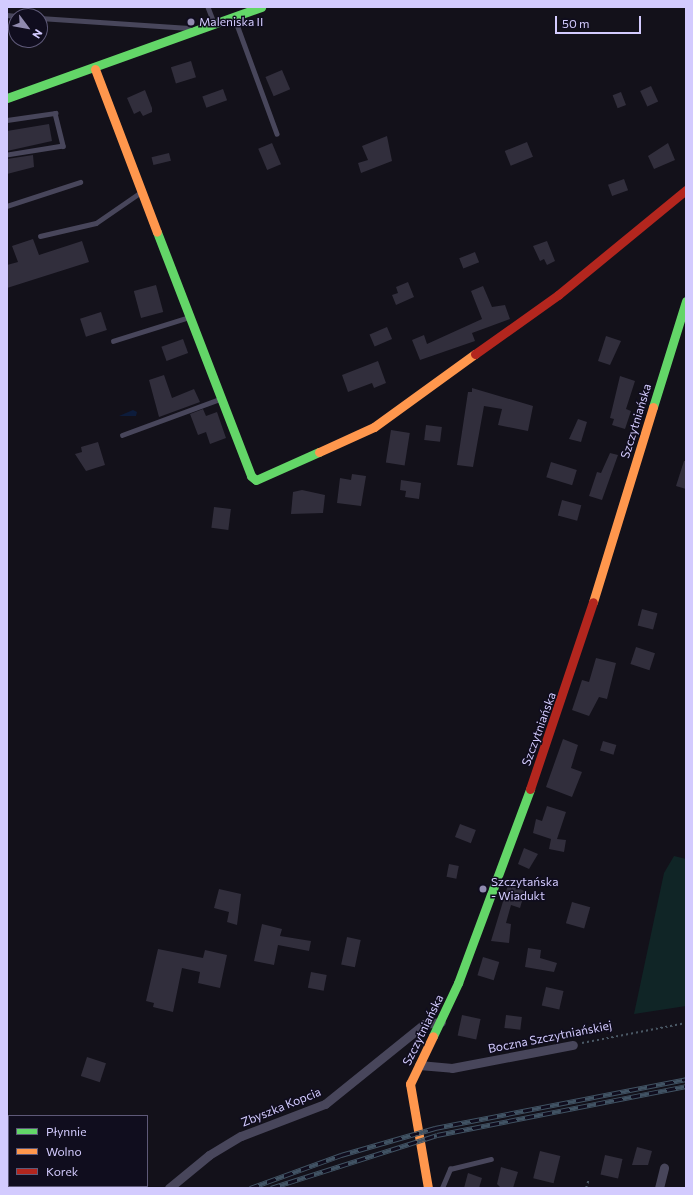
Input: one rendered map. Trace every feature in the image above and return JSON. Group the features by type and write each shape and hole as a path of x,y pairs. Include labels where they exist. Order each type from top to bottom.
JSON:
{"street":[{"path":"7,98 95,70 261,7"},
{"path":"95,70 143,191 251,476 263,480 374,427 558,296 686,190"},
{"name":"Szczytniańska","path":"428,1188 425,1157 413,1116 410,1084 441,1022 560,708 686,301"},
{"name":"Zbyszka Kopcia","path":"169,1188 209,1155 241,1136 325,1104 424,1024 441,1022"},
{"name":"Boczna Szczytniańskiej","path":"419,1065 452,1068 573,1045"},
{"path":"659,1188 664,1168"}],"lane":[{"path":"208,7 215,24"},
{"path":"234,17 277,134"},
{"path":"48,19 203,29"},
{"path":"7,120 55,112 63,146 7,155"},
{"path":"7,206 80,182"},
{"path":"40,236 96,223 143,191"},
{"path":"113,340 190,317"},
{"path":"122,435 221,398"},
{"path":"442,1188 450,1169 491,1159"}],"path":[{"name":"Boczna Szczytniańskiej","path":"573,1045 686,1023"},
{"path":"586,1188 588,1180"}],"green space":[{"path":"674,856 686,859 686,1006 634,1014 664,873"}],"water":[{"path":"133,410 137,412 136,416 119,416"}],"building":[{"path":"191,61 196,77 176,83 171,67"},
{"path":"282,70 290,89 274,96 265,77"},
{"path":"651,86 658,101 647,106 640,91"},
{"path":"223,89 227,100 206,108 202,97"},
{"path":"145,90 152,108 152,112 143,116 140,111 134,114 127,98"},
{"path":"621,92 626,105 618,108 613,95"},
{"path":"49,124 52,141 7,151 7,131"},
{"path":"387,136 392,161 361,173 358,163 368,160 362,146"},
{"path":"527,142 533,157 511,166 505,151"},
{"path":"272,143 281,164 267,170 258,149"},
{"path":"668,143 675,160 654,169 648,156"},
{"path":"169,153 171,161 153,165 152,157"},
{"path":"33,155 34,167 7,174 7,159"},
{"path":"624,179 628,190 612,196 608,185"},
{"path":"33,239 39,255 82,241 89,262 7,288 7,265 18,262 12,246"},
{"path":"547,241 555,261 547,265 544,259 540,261 533,246"},
{"path":"475,252 479,262 463,269 459,258"},
{"path":"408,282 414,297 396,305 392,295 398,293 396,287"},
{"path":"156,285 163,312 141,318 134,291"},
{"path":"483,286 492,307 505,305 510,319 472,333 475,341 420,360 412,340 424,335 427,344 482,319 471,291"},
{"path":"101,312 107,330 86,337 80,319"},
{"path":"387,327 392,339 375,346 370,334"},
{"path":"606,336 621,341 610,365 598,361"},
{"path":"183,339 188,353 167,361 161,347"},
{"path":"378,361 386,383 374,388 372,383 348,392 342,375"},
{"path":"164,375 172,398 194,389 200,402 159,417 149,380"},
{"path":"620,376 635,381 626,409 631,411 625,429 612,425 614,419 610,418"},
{"path":"472,388 533,406 528,431 498,425 502,409 484,406 473,467 457,465 468,392 472,392"},
{"path":"203,409 206,416 217,412 226,438 210,444 206,432 198,435 190,414"},
{"path":"578,419 587,422 581,442 569,439"},
{"path":"426,425 442,427 440,442 424,440"},
{"path":"391,430 410,433 405,466 386,463"},
{"path":"98,442 105,465 86,471 75,454 82,452 81,447"},
{"path":"610,453 618,455 602,500 589,496 597,472 601,473"},
{"path":"684,461 686,461 686,489 676,486"},
{"path":"551,462 577,470 572,485 546,477"},
{"path":"352,474 366,476 361,506 337,503 340,478 351,480"},
{"path":"401,480 421,483 419,499 405,497 406,491 400,490"},
{"path":"302,490 325,495 323,513 291,514 293,492"},
{"path":"562,500 581,505 577,521 558,515"},
{"path":"214,507 231,509 228,530 211,528"},
{"path":"642,609 657,613 653,630 638,625"},
{"path":"636,647 655,653 649,670 630,664"},
{"path":"596,658 616,663 607,699 599,697 589,716 572,710 582,680 589,682"},
{"path":"563,739 578,745 571,768 582,772 572,797 546,787"},
{"path":"603,741 616,745 613,755 600,751"},
{"path":"547,806 566,812 557,839 566,840 564,852 549,849 551,839 533,833 536,819 542,821"},
{"path":"460,824 476,830 471,843 455,837"},
{"path":"524,848 538,854 529,869 518,864"},
{"path":"449,864 459,866 456,879 447,877"},
{"path":"508,885 525,891 520,908 511,905 506,923 511,924 509,943 491,941"},
{"path":"219,889 241,894 237,925 227,922 229,912 214,908"},
{"path":"572,902 590,907 584,928 566,923"},
{"path":"262,924 282,929 280,936 311,941 309,951 278,945 274,965 254,961"},
{"path":"347,937 361,940 355,967 341,964"},
{"path":"528,948 541,950 540,958 557,963 554,972 525,967"},
{"path":"158,949 203,958 205,950 227,955 220,988 198,983 200,972 182,968 173,1012 153,1007 154,1003 146,1001"},
{"path":"483,957 499,962 494,980 477,975"},
{"path":"311,972 327,975 324,991 308,988"},
{"path":"546,987 564,991 559,1010 542,1006"},
{"path":"462,1015 481,1019 476,1039 458,1036"},
{"path":"506,1015 522,1017 520,1030 504,1028"},
{"path":"87,1057 106,1063 100,1082 81,1076"},
{"path":"637,1147 652,1151 648,1165 632,1165"},
{"path":"540,1151 560,1156 554,1183 533,1178"},
{"path":"605,1155 623,1159 618,1179 601,1174"},
{"path":"501,1167 518,1172 513,1188 501,1188 497,1184"},
{"path":"468,1173 482,1178 479,1188 464,1188"}],"railway":[{"path":"250,1188 341,1155 435,1128 686,1079"},
{"path":"271,1188 437,1135 686,1086"}],"traffic: fast":[{"path":"7,98 261,7"},
{"path":"157,232 251,476 256,480 319,452"},
{"path":"653,407 686,301"},
{"path":"433,1036 458,983 530,789"}],"traffic: slow":[{"path":"95,69 157,232"},
{"path":"319,452 374,427 475,354"},
{"path":"593,602 653,407"},
{"path":"428,1188 410,1084 433,1036"}],"traffic: jam":[{"path":"475,354 558,295 686,190"},
{"path":"530,789 593,602"}],"place":[{"name":"Maleniska II","path":"191,22"},
{"name":"Szczytańska - Wiadukt","path":"483,889"}]}
